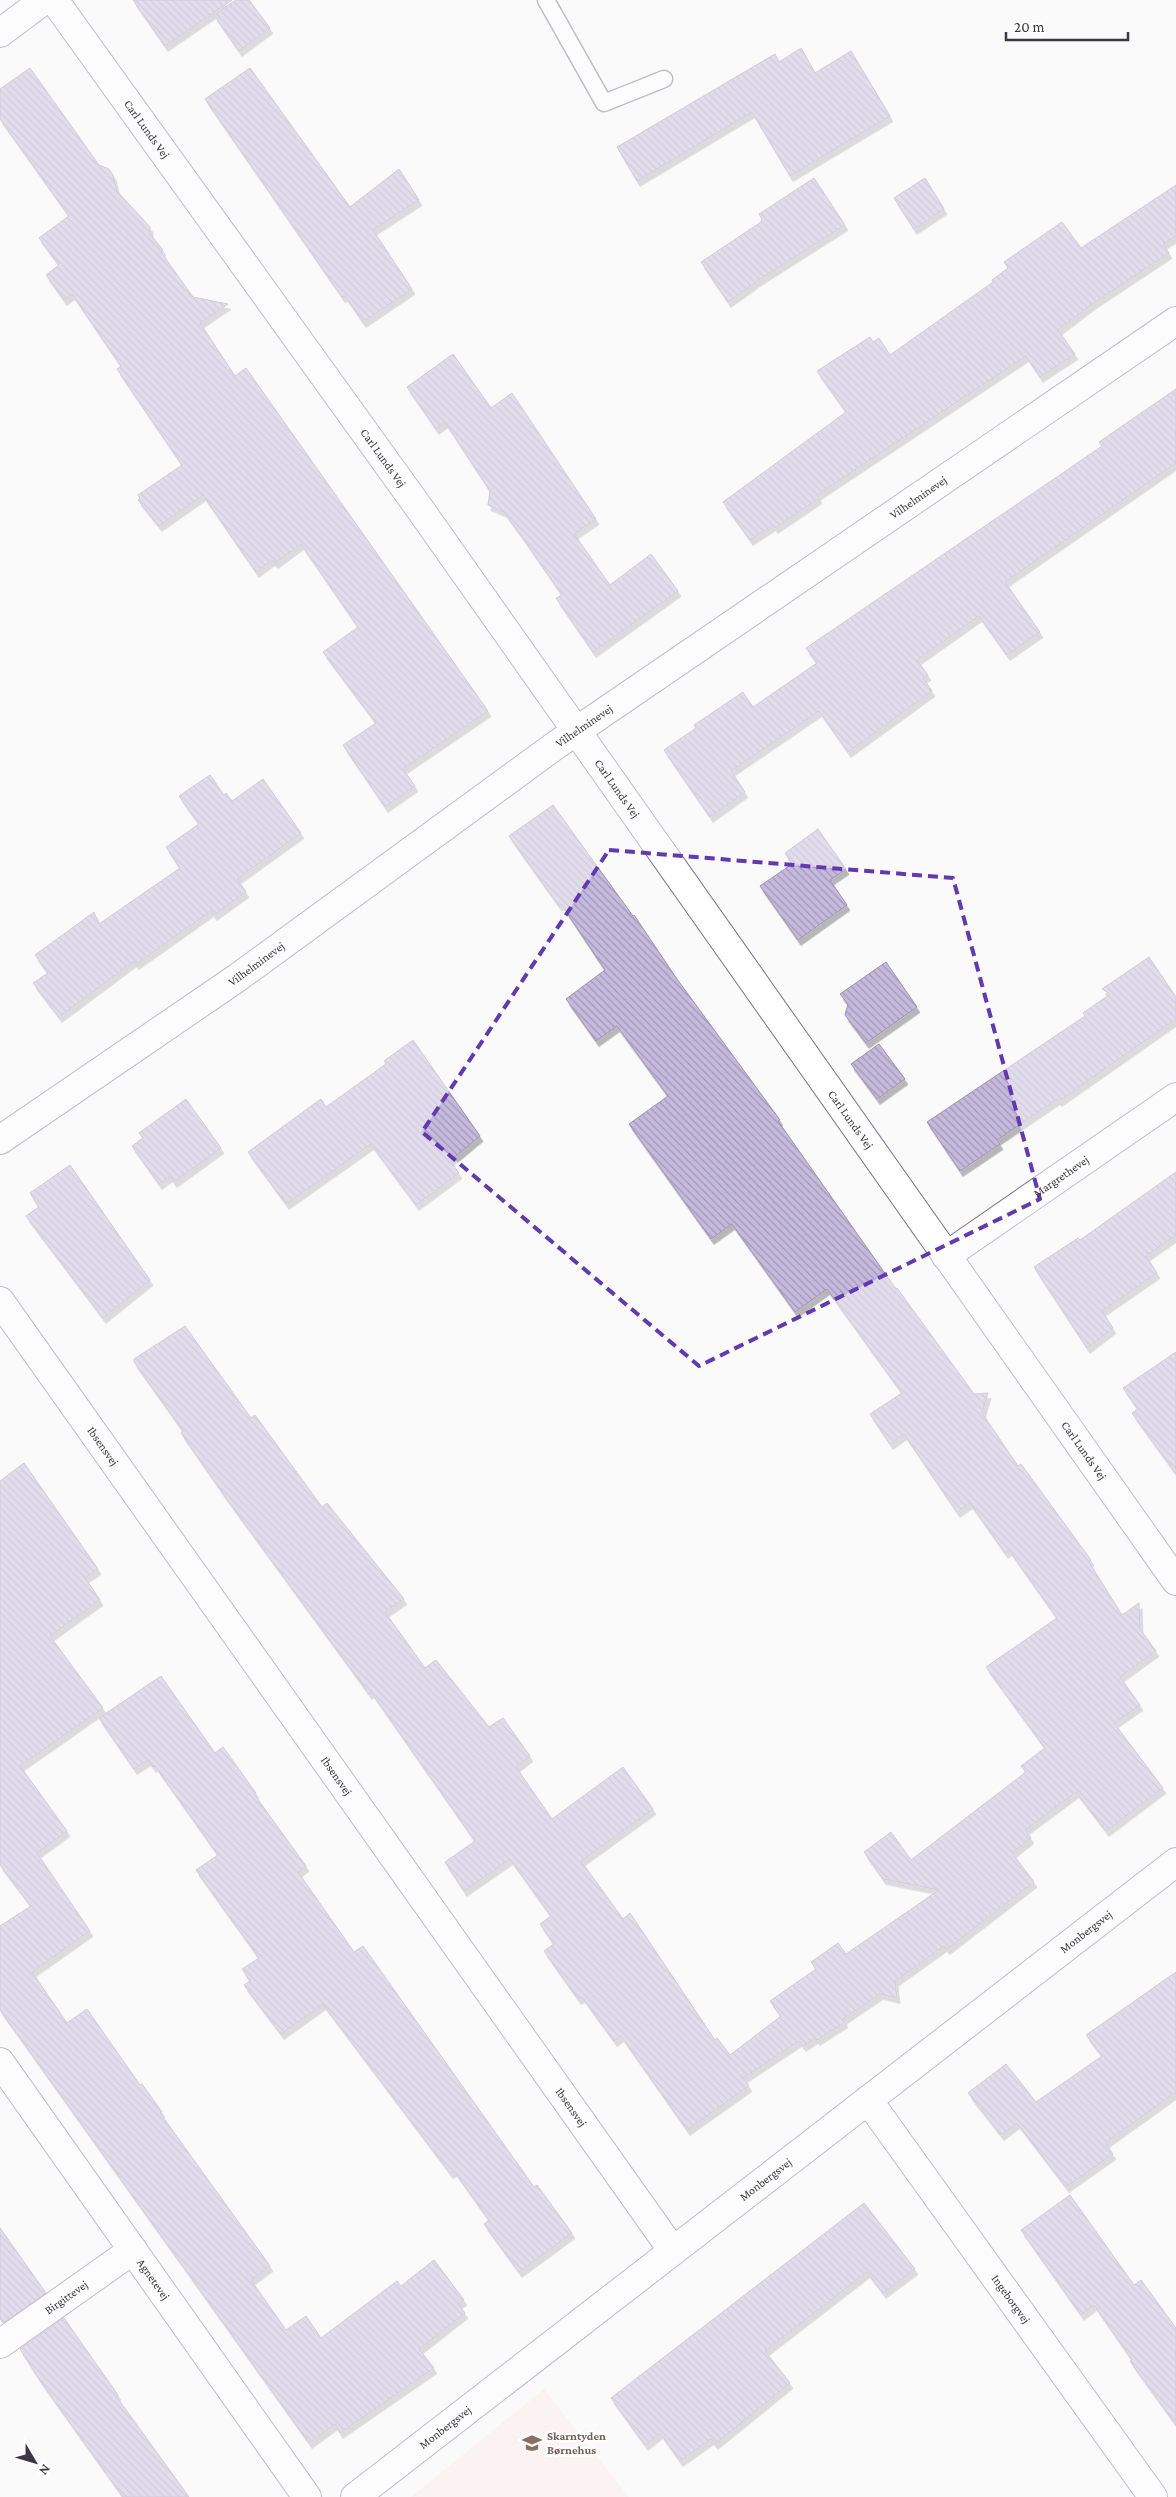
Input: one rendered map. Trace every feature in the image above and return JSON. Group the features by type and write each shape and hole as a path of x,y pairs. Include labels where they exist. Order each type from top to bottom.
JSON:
{"street":[{"path":"0,33 44,0"},
{"name":"Carl Lunds Vej","path":"54,0 422,512 1176,1580"},
{"name":"Vilhelminevej","path":"0,1140 226,986 577,732 1176,321"},
{"name":"Margrethevej","path":"946,1256 1176,1097"},
{"name":"Ibsensvej","path":"0,1301 673,2251"},
{"name":"Monbergsvej","path":"355,2497 1176,1862"},
{"name":"Agnetevej","path":"0,2062 307,2497"},
{"name":"Ingeborgvej","path":"868,2100 1153,2497"},
{"name":"Birgittevej","path":"0,2344 133,2250"}],"lane":[{"path":"546,0 604,103 664,79"}],"highlighted area":[{"path":"609,850 953,878 1040,1199 699,1366 422,1132"}],"shaded area":[{"name":"Skarntyden Børnehus","path":"544,2389 629,2497 411,2497"}],"building":[{"path":"133,0 232,0 165,46"},
{"path":"236,0 249,0 270,28 239,51 214,15"},
{"path":"801,48 815,73 851,51 890,116 790,176 752,112 637,181 617,147 775,54 779,62"},
{"path":"30,68 99,165 109,169 113,175 117,191 150,227 150,234 163,250 161,252 193,297 228,304 200,323 235,376 246,368 488,711 403,769 415,786 385,807 343,745 376,723 323,652 358,627 301,544 275,563 272,560 256,572 203,495 159,526 138,500 140,498 138,495 182,465 117,369 121,366 72,294 64,300 46,275 59,265 39,238 69,216 0,119 0,89"},
{"path":"250,68 350,207 399,169 419,200 373,230 412,289 363,322 345,296 342,297 205,99"},
{"path":"814,178 845,225 760,279 728,302 701,262 761,222 762,219 759,214"},
{"path":"925,178 944,209 914,229 894,198"},
{"path":"1176,185 1176,236 1163,244 1169,253 1092,304 1058,330 1075,354 1040,377 1026,356 817,495 819,498 775,528 773,525 750,540 723,502 846,412 817,371 870,337 873,342 879,338 890,355 993,282 992,280 1008,268 1004,262 1062,222 1081,248"},
{"path":"453,354 491,408 512,393 596,519 574,534 610,585 651,554 678,591 593,652 556,598 562,595 520,534 504,512 488,505 490,491 445,422 436,429 407,387"},
{"path":"1176,389 1176,463 1005,582 1040,632 1007,655 979,616 917,660 928,675 923,678 932,691 848,752 819,711 731,771 745,792 710,817 664,750 696,728 694,725 743,692 753,707 817,663 806,648 1102,446 1099,442"},
{"path":"210,775 224,795 226,793 232,801 263,779 301,833 237,879 246,892 214,915 211,911 136,964 134,961 59,1017 33,983 48,973 35,955 94,912 99,924 180,868 166,847 199,824 179,796"},
{"path":"553,805 780,1120 778,1121 896,1289 974,1394 988,1393 982,1413 1018,1466 1021,1464 1091,1560 1089,1562 1122,1615 1139,1603 1140,1629 1156,1651 1120,1677 1140,1705 1114,1723 1163,1788 1106,1831 1076,1792 1025,1830 1031,1838 1012,1853 1034,1882 947,1949 944,1946 895,1981 897,1998 880,1994 843,2019 845,2022 817,2040 815,2038 803,2046 799,2041 743,2078 749,2086 687,2130 621,2036 614,2041 582,1997 578,1999 544,1951 554,1944 540,1924 551,1916 510,1859 464,1891 445,1862 475,1841 371,1692 369,1694 226,1498 181,1433 183,1431 134,1362 134,1359 185,1326 251,1418 255,1415 322,1507 327,1503 404,1599 385,1612 425,1668 436,1660 489,1727 503,1718 530,1756 516,1767 552,1819 623,1767 653,1809 581,1861 623,1919 630,1913 715,2040 717,2038 730,2055 781,2016 770,2001 816,1969 811,1962 838,1943 846,1954 939,1890 883,1879 864,1852 891,1832 911,1860 1026,1772 1021,1766 1045,1748 986,1667 1057,1618 1009,1550 1005,1553 970,1503 957,1512 904,1434 890,1444 870,1414 902,1393 827,1289 795,1312 732,1224 711,1239 629,1124 668,1096 617,1026 596,1041 566,999 605,970 561,904 559,906 509,836"},
{"path":"818,829 846,869 830,880 847,905 798,940 760,886 792,864 785,853"},
{"path":"1149,957 1176,997 1176,1019 1059,1101 1057,1099 997,1140 1000,1144 960,1171 927,1122 1085,1016 1083,1013 1110,994 1102,989"},
{"path":"886,962 917,1007 866,1043 845,1015 848,1004 840,994"},
{"path":"413,1040 480,1136 450,1161 459,1173 416,1205 371,1144 286,1204 248,1152 321,1099 326,1107 386,1064 384,1061"},
{"path":"879,1044 905,1079 877,1099 851,1064"},
{"path":"186,1099 221,1148 174,1182 170,1176 159,1184 132,1146 143,1138 139,1133"},
{"path":"70,1165 150,1280 103,1318 26,1216 39,1207 30,1193"},
{"path":"1176,1172 1176,1235 1146,1256 1157,1273 1102,1311 1113,1328 1087,1348 1034,1267 1078,1238 1080,1240"},
{"path":"1176,1352 1176,1474 1132,1413 1138,1409 1123,1388"},
{"path":"24,1463 98,1569 85,1578 100,1600 50,1636 103,1708 20,1766 67,1831 37,1853 90,1931 32,1972 67,2023 87,2009 140,2085 142,2084 162,2112 160,2113 270,2266 251,2280 286,2330 306,2316 321,2338 397,2281 401,2286 434,2260 464,2300 458,2304 465,2313 419,2349 434,2368 340,2433 335,2424 309,2443 0,2010 0,1926 31,1906 0,1865 0,1481"},
{"path":"161,1676 215,1753 223,1747 256,1793 254,1794 306,1866 298,1872 354,1952 363,1946 534,2187 537,2185 572,2233 519,2272 484,2224 489,2220 454,2171 450,2173 323,2004 281,2034 244,1985 250,1981 242,1969 259,1958 196,1870 218,1855 155,1766 153,1767 148,1760 134,1769 99,1718"},
{"path":"1176,1972 1176,2092 1105,2143 1113,2154 1066,2187 1017,2123 1001,2135 968,2093 1006,2064 1036,2102 1102,2056 1086,2035"},
{"path":"1070,2195 1134,2285 1141,2280 1176,2328 1176,2425 1130,2361 1132,2360 1094,2305 1081,2315 1021,2230"},
{"path":"864,2203 915,2269 883,2293 867,2272 765,2351 790,2383 715,2444 711,2439 680,2461 660,2433 645,2445 611,2398"},
{"path":"0,2228 46,2293 3,2323 0,2319"},
{"path":"64,2318 118,2395 116,2396 189,2497 123,2497 41,2382 20,2349"}],"place":[{"name":"Skarntyden Børnehus","path":"532,2443"}]}
